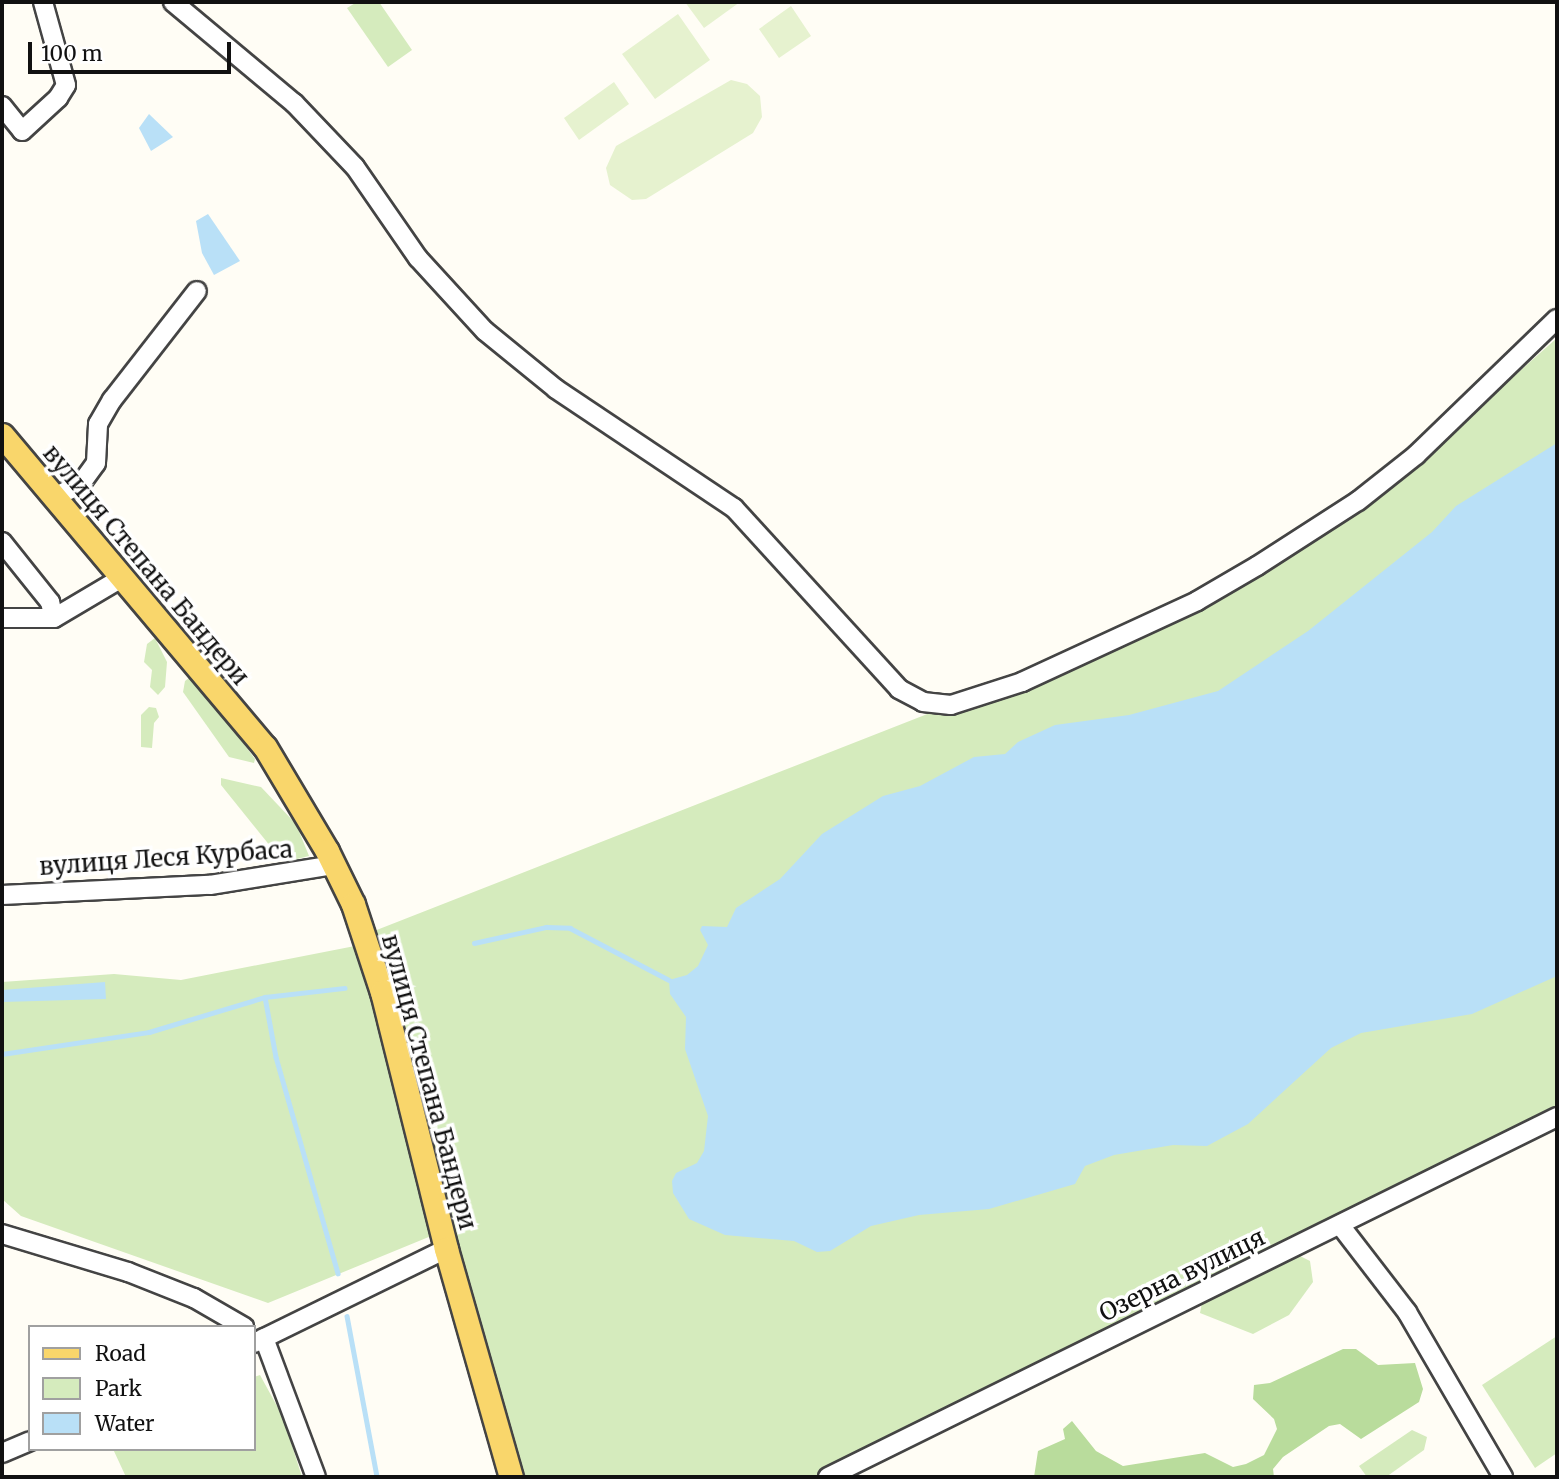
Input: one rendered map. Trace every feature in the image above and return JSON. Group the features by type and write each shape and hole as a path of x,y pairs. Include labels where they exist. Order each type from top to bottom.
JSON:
{"main road":[{"name":"вулиця Степана Бандери","path":"2,435 265,747 334,865 353,904 383,992 446,1249 511,1477"}],"street":[{"path":"2,106 22,131 58,98 66,85 43,2"},
{"path":"173,2 294,103 346,158 418,258 485,331 556,388 734,508 899,689 923,702 951,705 1022,682 1187,607 1257,566 1358,501 1416,455 1557,319"},
{"path":"56,496 80,485 96,463 98,424 112,400 197,291"},
{"path":"2,542 50,602 54,618"},
{"path":"2,618 54,618 123,577"},
{"name":"вулиця Леся Курбаса","path":"2,895 210,884 334,865"},
{"name":"Озерна вулиця","path":"828,1477 1557,1117"},
{"path":"1340,1224 1407,1312 1503,1477"},
{"path":"2,1234 139,1276 194,1297 241,1325"},
{"path":"316,1477 257,1338 446,1249"},
{"path":"2,1453 28,1442"}],"green space":[{"path":"357,2 379,2 412,50 388,67 347,8"},
{"path":"685,2 740,2 704,28"},
{"path":"791,6 811,36 779,58 759,29"},
{"path":"678,14 710,60 655,99 622,54"},
{"path":"731,80 747,84 760,96 762,117 753,133 646,199 632,200 610,185 606,168 616,146"},
{"path":"614,82 629,104 579,140 564,118"},
{"path":"1557,338 1557,1111 814,1477 518,1477 369,933 935,711 1066,671 1420,459"},
{"path":"155,638 167,662 165,687 158,695 150,687 152,670 144,662 147,644"},
{"path":"193,675 255,759 254,763 229,757 183,692 185,681"},
{"path":"149,707 156,708 159,717 154,723 152,748 141,747 141,715"},
{"path":"221,778 261,787 296,824 309,856 289,861 279,857 221,785"},
{"path":"360,945 436,1234 268,1303 21,1216 2,1199 2,982 114,974 181,980"},
{"path":"1300,1256 1310,1261 1313,1282 1289,1315 1253,1334 1200,1313 1202,1303"},
{"path":"1557,1336 1557,1453 1535,1468 1482,1385"},
{"path":"1343,1349 1356,1349 1378,1365 1415,1363 1423,1389 1419,1402 1361,1439 1340,1424 1329,1426 1283,1457 1273,1469 1274,1477 1034,1477 1038,1451 1065,1439 1063,1429 1072,1421 1096,1451 1123,1466 1205,1453 1233,1467 1246,1464 1264,1455 1277,1429 1274,1419 1253,1399 1254,1385 1270,1383"},
{"path":"260,1375 283,1417 302,1477 126,1477 114,1451 256,1451 256,1376"},
{"path":"1412,1430 1427,1437 1424,1450 1386,1477 1367,1477 1359,1466"}],"water":[{"path":"149,114 173,137 151,151 139,128"},
{"path":"208,214 240,261 214,275 202,253 196,221"},
{"path":"1557,443 1557,976 1472,1014 1361,1033 1331,1048 1248,1124 1207,1146 1173,1145 1114,1155 1085,1166 1075,1184 989,1209 919,1215 871,1226 830,1251 817,1252 794,1241 725,1235 689,1219 673,1193 672,1181 676,1173 697,1163 704,1151 708,1116 685,1049 686,1017 670,994 669,980 687,975 698,966 708,945 700,930 702,926 727,927 736,908 780,879 822,834 883,796 920,786 974,757 1005,754 1018,742 1055,725 1129,715 1218,691 1308,631 1432,532 1456,506"},
{"path":"105,982 106,999 2,1002 2,990"}],"waterway":[{"path":"474,943 546,927 570,928 669,980"},
{"path":"2,1054 149,1032 265,997 344,988"},
{"path":"265,997 276,1057 338,1273"},
{"path":"347,1316 377,1477"}]}
